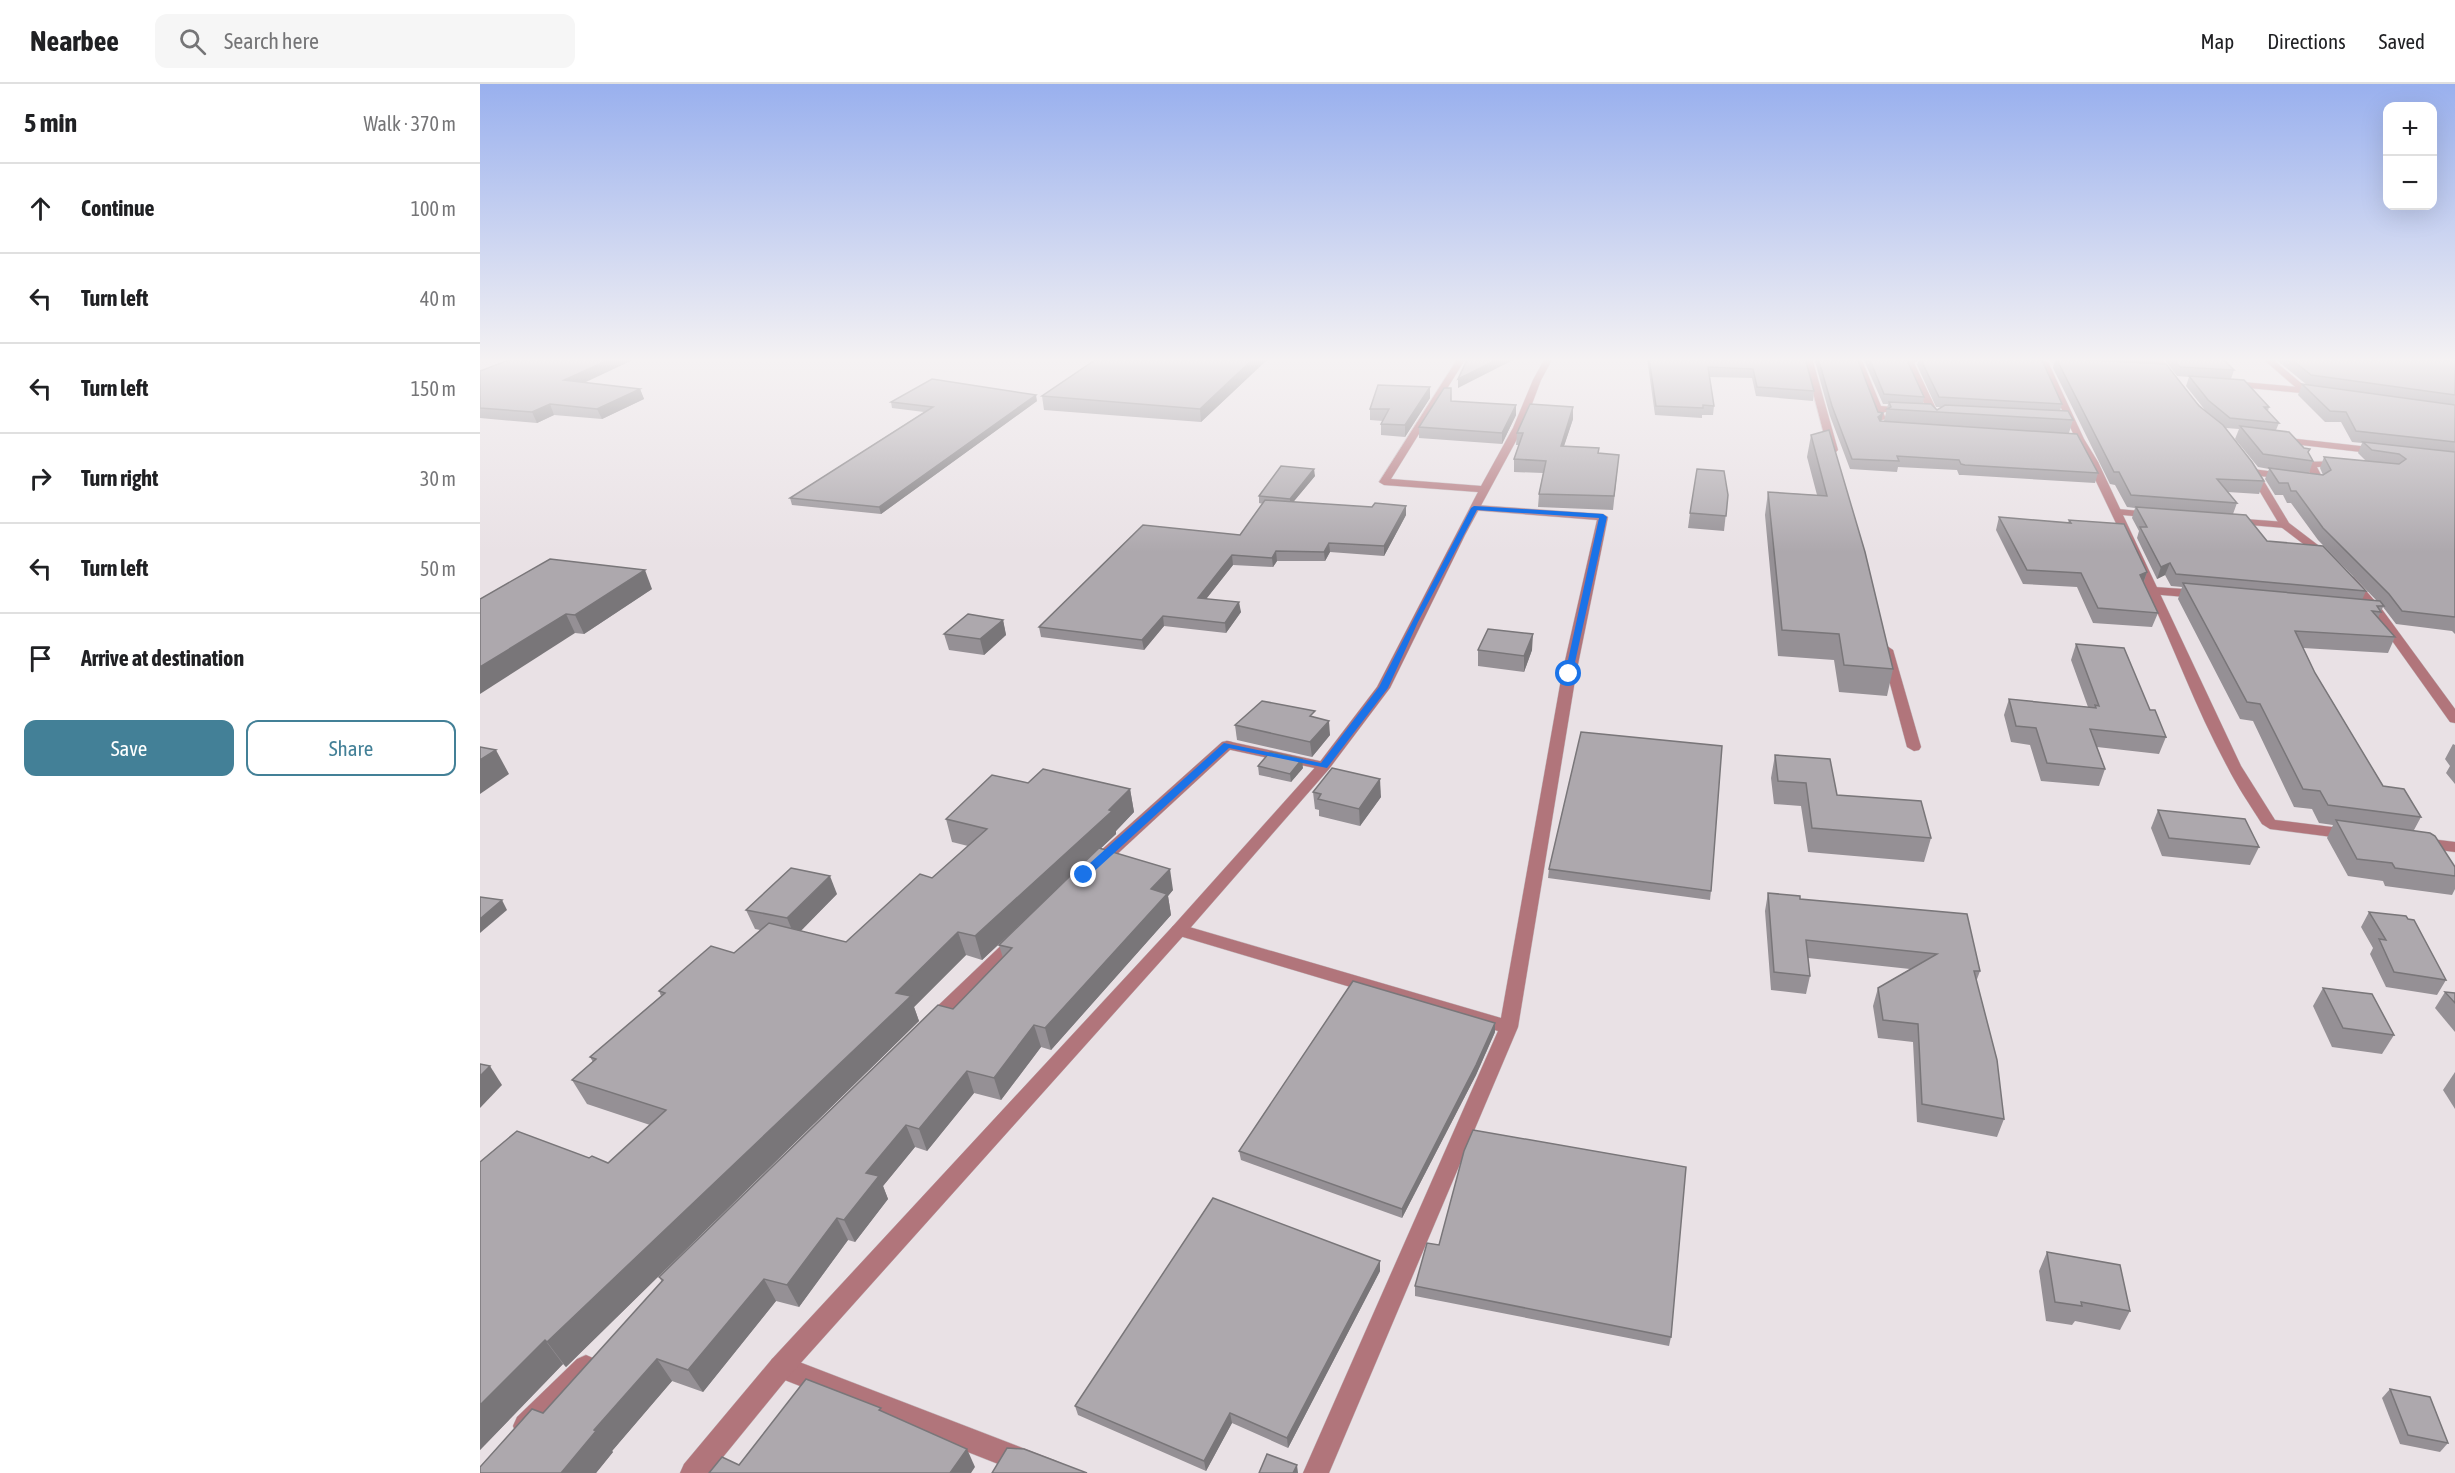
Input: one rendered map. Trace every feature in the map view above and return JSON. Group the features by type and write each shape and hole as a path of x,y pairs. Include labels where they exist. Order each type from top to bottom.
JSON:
{"street":[{"path":"1421,423 1384,482 1484,489"},
{"path":"693,1473 781,1367 1179,930 1324,766 1383,688 1414,622 1520,423"},
{"path":"1826,423 1836,460"},
{"path":"1882,423 1883,427"},
{"path":"1938,423 1938,430"},
{"path":"2066,423 2073,439 2093,462 2234,766 2270,825 2366,836"},
{"path":"2268,439 2385,452"},
{"path":"2354,465 2310,464 2319,481 2250,468 2285,525 2318,548 2377,610 2455,719"},
{"path":"1316,1473 1509,1027 1569,674 1603,517 1474,508"},
{"path":"2117,512 2160,516"},
{"path":"2216,520 2285,525"},
{"path":"2154,591 2213,596"},
{"path":"2354,608 2377,610"},
{"path":"1885,643 1914,747"},
{"path":"1075,883 1227,745 1324,766"},
{"path":"2410,842 2455,848"},
{"path":"922,1032 1032,925"},
{"path":"1179,930 1509,1027"},
{"path":"514,1437 600,1354"},
{"path":"781,1367 1054,1473"}],"building":[{"path":"908,423 997,423 879,507 790,498"},
{"path":"1382,423 1406,423 1405,425"},
{"path":"1422,423 1507,423 1502,433 1419,427"},
{"path":"1522,423 1568,423 1561,446 1599,448 1598,453 1619,455 1614,496 1539,494 1546,461 1514,459 1523,433 1517,433"},
{"path":"1838,423 1908,423 2077,434 2098,473 1965,465 1959,460 1897,456 1899,461 1852,459"},
{"path":"2089,423 2220,423 2252,462 2264,481 2217,479 2237,503 2131,495 2119,472 2114,472"},
{"path":"2352,423 2455,423 2455,442 2356,431"},
{"path":"2240,426 2289,432 2304,448 2310,449 2308,452 2313,461 2263,454"},
{"path":"1829,430 1865,552 1893,669 1844,665 1839,634 1782,630 1768,492 1827,496 1811,435"},
{"path":"2363,442 2455,452 2455,617 2402,611 2389,594 2323,528 2296,491 2291,491 2288,483 2279,483 2269,468 2323,475 2331,470 2324,457 2399,464 2406,459 2399,454 2372,450"},
{"path":"1281,466 1314,469 1290,499 1259,496"},
{"path":"1697,469 1724,471 1728,495 1726,516 1690,513"},
{"path":"1265,500 1372,507 1375,503 1406,506 1384,546 1329,543 1324,552 1276,551 1272,558 1232,555 1198,598 1239,602 1225,623 1163,616 1142,640 1039,627 1143,525 1240,535"},
{"path":"2136,507 2246,515 2267,541 2323,546 2366,591 2176,574 2170,563 2161,567 2140,527 2147,527"},
{"path":"1999,517 2071,523 2069,520 2124,524 2147,572 2140,575 2158,613 2098,608 2081,573 2027,570"},
{"path":"550,559 645,570 575,615 566,614 480,667 480,599"},
{"path":"2183,583 2380,601 2384,606 2377,606 2381,612 2372,611 2395,637 2295,631 2315,673 2383,786 2404,789 2421,817 2328,805 2320,791 2303,789 2260,704 2247,702"},
{"path":"968,614 1003,620 980,639 944,634"},
{"path":"1488,629 1533,634 1524,656 1478,650"},
{"path":"2076,644 2124,648 2150,710 2155,710 2166,737 2090,729 2105,769 2047,763 2036,728 2016,726 2009,699 2096,708 2095,705 2099,706"},
{"path":"1262,701 1315,711 1310,716 1329,721 1310,742 1235,725"},
{"path":"1581,732 1722,746 1711,891 1549,869"},
{"path":"480,747 496,750 480,760"},
{"path":"1270,752 1302,759 1290,774 1258,766"},
{"path":"1775,755 1830,759 1837,795 1921,801 1931,838 1812,828 1806,783 1778,781"},
{"path":"1332,768 1380,779 1359,809 1318,799 1321,794 1313,792"},
{"path":"1043,769 1130,789 1109,810 1112,811 1110,813 975,936 958,932 896,993 911,996 547,1342 545,1340 480,1405 480,1162 517,1131 608,1163 666,1110 572,1080 596,1059 590,1057 665,993 659,991 711,946 734,953 769,923 846,942 920,874 932,878 987,829 946,819 992,775 1028,783"},
{"path":"2158,810 2245,819 2259,847 2169,838"},
{"path":"2336,820 2430,833 2435,836 2455,867 2455,876 2395,868 2392,863 2357,859"},
{"path":"1099,848 1170,869 1151,889 1167,894 1045,1028 1034,1025 994,1078 967,1071 919,1129 906,1125 866,1173 879,1176 844,1220 837,1218 787,1285 764,1279 688,1370 657,1359 594,1430 596,1431 561,1473 480,1473 480,1467 532,1409 543,1413 663,1280 659,1277 938,1005 953,1009 1012,948 999,945"},
{"path":"791,868 830,876 787,918 746,910"},
{"path":"1768,893 1800,896 1800,899 1967,914 1980,971 1974,971 1997,1060 2004,1119 1922,1104 1918,1024 1883,1020 1878,988 1937,954 1806,940 1810,976 1774,972"},
{"path":"480,897 502,900 480,919"},
{"path":"2369,912 2406,916 2414,920 2446,980 2394,972 2379,939 2386,940"},
{"path":"1353,981 1495,1023 1402,1209 1239,1151"},
{"path":"2323,988 2372,994 2394,1035 2343,1028"},
{"path":"2445,992 2455,993 2455,1003"},
{"path":"480,1064 490,1066 480,1076"},
{"path":"1473,1130 1686,1167 1671,1337 1415,1286 1427,1243 1439,1245 1464,1151"},
{"path":"1213,1198 1380,1261 1287,1438 1230,1413 1204,1461 1075,1406"},
{"path":"2047,1252 2120,1265 2130,1311 2081,1302 2082,1306 2055,1302"},
{"path":"806,1379 881,1408 879,1410 967,1449 950,1473 709,1473 722,1457 739,1465"},
{"path":"2390,1389 2430,1397 2448,1443 2408,1435"},
{"path":"1007,1448 1024,1449 1087,1473 992,1473"},
{"path":"1267,1454 1297,1465 1293,1473 1259,1473"}],"route":[{"path":"1084,875 1227,745 1324,766 1383,688 1414,622 1474,508 1603,517 1569,674"}]}
